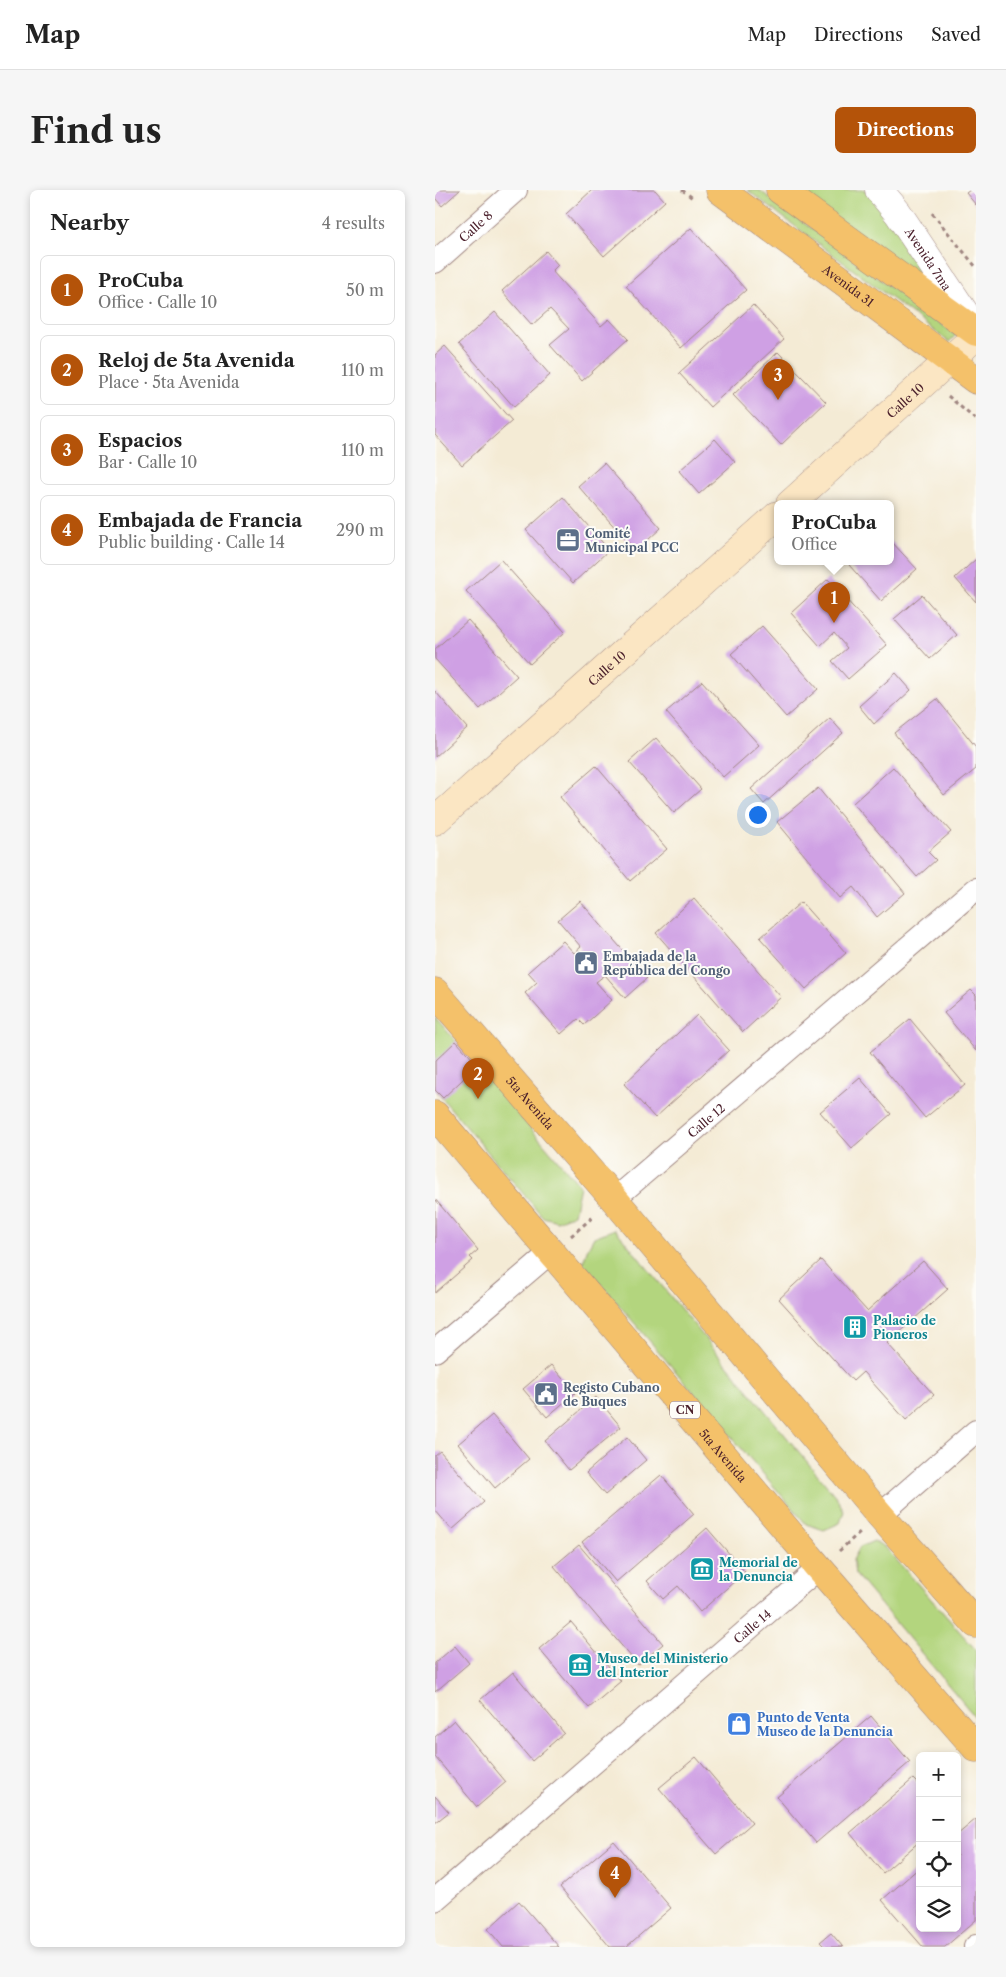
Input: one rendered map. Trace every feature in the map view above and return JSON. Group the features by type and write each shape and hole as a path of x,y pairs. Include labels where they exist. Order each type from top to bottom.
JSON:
{"main road":[{"name":"Avenida 31","path":"720,190 976,380"},
{"path":"780,190 976,331"},
{"name":"Calle 10","path":"795,500 951,361 976,336"},
{"name":"Calle 10","path":"435,821 774,519"},
{"name":"5ta Avenida","path":"435,992 614,1199 880,1515 976,1624"},
{"name":"5ta Avenida","path":"435,1115 819,1568 976,1748"}],"street":[{"name":"Calle 8","path":"435,262 516,190"},
{"name":"Avenida 7ma","path":"879,190 898,212 976,331"},
{"name":"Calle 12","path":"614,1199 976,890"},
{"path":"435,1351 551,1252"},
{"path":"880,1515 976,1431"},
{"name":"Calle 14","path":"435,1900 819,1568"}],"path":[{"path":"926,205 976,267"},
{"path":"551,1252 614,1199"},
{"path":"819,1568 880,1515"}],"green space":[{"path":"747,190 759,190 956,335 949,342"},
{"path":"780,190 879,190 976,330"},
{"path":"435,1017 580,1186 574,1214 557,1221 543,1217 435,1090"},
{"path":"615,1229 837,1498 844,1511 840,1523 824,1530 806,1524 583,1263 594,1237"},
{"path":"874,1541 885,1547 976,1650 976,1718 855,1574 853,1560 860,1547"}],"building":[{"path":"435,190 460,190 442,206 435,198"},
{"path":"592,190 655,190 665,201 604,256 566,214"},
{"path":"970,190 976,190 976,205 966,193"},
{"path":"691,228 746,290 681,348 626,286"},
{"path":"546,251 558,265 552,271 601,326 609,319 628,339 582,381 550,345 569,329 550,309 532,325 502,291"},
{"path":"753,305 784,339 710,407 679,373"},
{"path":"495,312 550,375 514,407 459,344"},
{"path":"445,346 512,421 462,465 435,435 435,355"},
{"path":"778,352 826,402 781,445 733,395"},
{"path":"715,439 735,462 699,494 679,471"},
{"path":"604,463 661,528 636,551 578,486"},
{"name":"Comité Municipal PCC","path":"563,497 609,550 573,583 526,530"},
{"path":"894,544 917,569 881,601 849,565 894,565"},
{"path":"976,559 976,602 955,578"},
{"path":"501,560 565,632 530,664 466,591"},
{"path":"828,579 887,645 848,679 832,661 847,648 834,633 820,646 791,613"},
{"path":"922,595 957,635 930,659 894,619"},
{"path":"468,620 517,676 480,709 435,659 435,649"},
{"path":"762,626 818,689 786,717 731,654"},
{"path":"896,673 911,690 874,724 859,706"},
{"path":"702,681 759,745 723,777 666,712"},
{"path":"435,691 467,728 435,757"},
{"path":"937,699 976,747 976,769 944,795 894,733"},
{"path":"830,718 843,733 764,804 751,789"},
{"path":"656,738 701,789 674,813 629,762"},
{"path":"596,766 667,849 630,881 560,797"},
{"path":"893,767 951,832 928,852 936,860 917,877 853,803"},
{"path":"818,788 905,893 877,917 853,887 840,898 777,822"},
{"path":"694,898 781,997 743,1032 656,933"},
{"name":"Embajada de la República del Congo","path":"580,901 647,978 625,998 605,975 596,982 612,1000 584,1025 578,1019 561,1034 525,993 537,982 528,972 563,941 574,953 581,947 558,920"},
{"path":"801,902 846,953 806,989 760,938"},
{"path":"971,990 976,995 976,1051 944,1013"},
{"path":"697,1015 729,1050 655,1118 624,1084"},
{"path":"910,1019 965,1085 925,1118 870,1052"},
{"path":"456,1041 478,1065 443,1098 435,1090 435,1061"},
{"path":"860,1078 891,1114 852,1148 820,1112"},
{"path":"435,1199 478,1250 470,1257 473,1260 435,1293"},
{"name":"Palacio de Pioneros","path":"821,1260 867,1311 923,1261 948,1289 887,1343 934,1395 906,1420 863,1372 853,1381 779,1299"},
{"path":"551,1365 575,1393 547,1417 523,1389"},
{"path":"596,1397 621,1427 569,1470 545,1441"},
{"path":"492,1415 529,1459 495,1488 458,1444"},
{"path":"627,1437 646,1460 605,1495 586,1473"},
{"path":"440,1451 484,1502 452,1530 435,1510 435,1455"},
{"path":"661,1475 694,1514 616,1582 582,1542"},
{"path":"707,1528 745,1572 700,1612 678,1586 663,1599 647,1581"},
{"path":"579,1545 663,1644 638,1665 554,1566"},
{"name":"Museo del Ministerio del Interior","path":"571,1622 621,1681 589,1708 539,1649"},
{"path":"455,1646 469,1663 435,1692 435,1663"},
{"path":"513,1672 564,1733 532,1761 480,1700"},
{"path":"871,1716 910,1762 816,1843 777,1797"},
{"path":"454,1720 506,1782 477,1807 435,1757 435,1737"},
{"path":"696,1757 752,1823 716,1854 659,1788"},
{"path":"913,1779 916,1782 916,1844 883,1873 850,1833"},
{"path":"435,1796 449,1812 435,1823"},
{"path":"976,1819 976,1920 945,1947 923,1947 882,1900 916,1870 916,1932 961,1932 961,1832"},
{"path":"614,1841 671,1908 626,1947 610,1947 560,1887"},
{"path":"519,1901 559,1947 503,1947 488,1929"},
{"path":"831,1933 843,1947 825,1947 820,1942"}],"place":[{"name":"Espacios","path":"778,400"},
{"name":"Comité Municipal PCC","path":"568,540"},
{"name":"ProCuba","path":"834,623"},
{"name":"Embajada de la República del Congo","path":"586,963"},
{"name":"Reloj de 5ta Avenida","path":"478,1099"},
{"name":"Palacio de Pioneros","path":"855,1327"},
{"name":"Registo Cubano de Buques","path":"546,1394"},
{"name":"Memorial de la Denuncia","path":"702,1569"},
{"name":"Museo del Ministerio del Interior","path":"580,1665"},
{"name":"Punto de Venta Museo de la Denuncia","path":"739,1724"},
{"name":"Embajada de Francia","path":"615,1898"}]}
